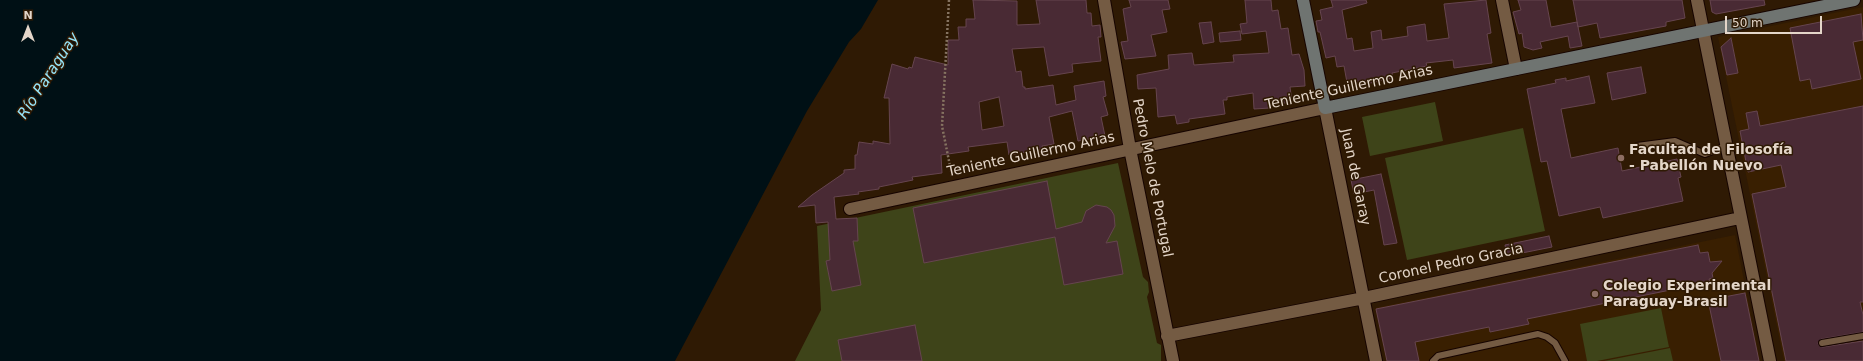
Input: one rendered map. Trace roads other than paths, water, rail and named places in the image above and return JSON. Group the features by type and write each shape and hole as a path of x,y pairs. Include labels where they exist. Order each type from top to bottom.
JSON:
{"street":[{"name":"Pedro Melo de Portugal","path":"1104,0 1130,149 1173,361"},
{"name":"Juan de Garay","path":"1303,0 1376,361"},
{"path":"1502,0 1516,69"},
{"path":"1697,0 1702,31 1770,361"},
{"name":"Teniente Guillermo Arias","path":"850,209 1325,108 1854,0"},
{"name":"Coronel Pedro Gracia","path":"1168,336 1364,298 1740,218"}],"lane":[{"path":"1637,146 1675,141 1705,154 1726,146"},
{"path":"1433,361 1438,356 1538,334 1547,337 1555,343 1565,361"},
{"path":"1822,343 1863,336"}],"water":[{"name":"Río Paraguay","path":"0,0 878,0 861,29 849,42 807,111 675,361 0,361"}],"place":[{"name":"Facultad de Filosofía - Pabellón Nuevo","path":"1621,158"},
{"name":"Colegio Experimental Paraguay-Brasil","path":"1595,294"}]}
